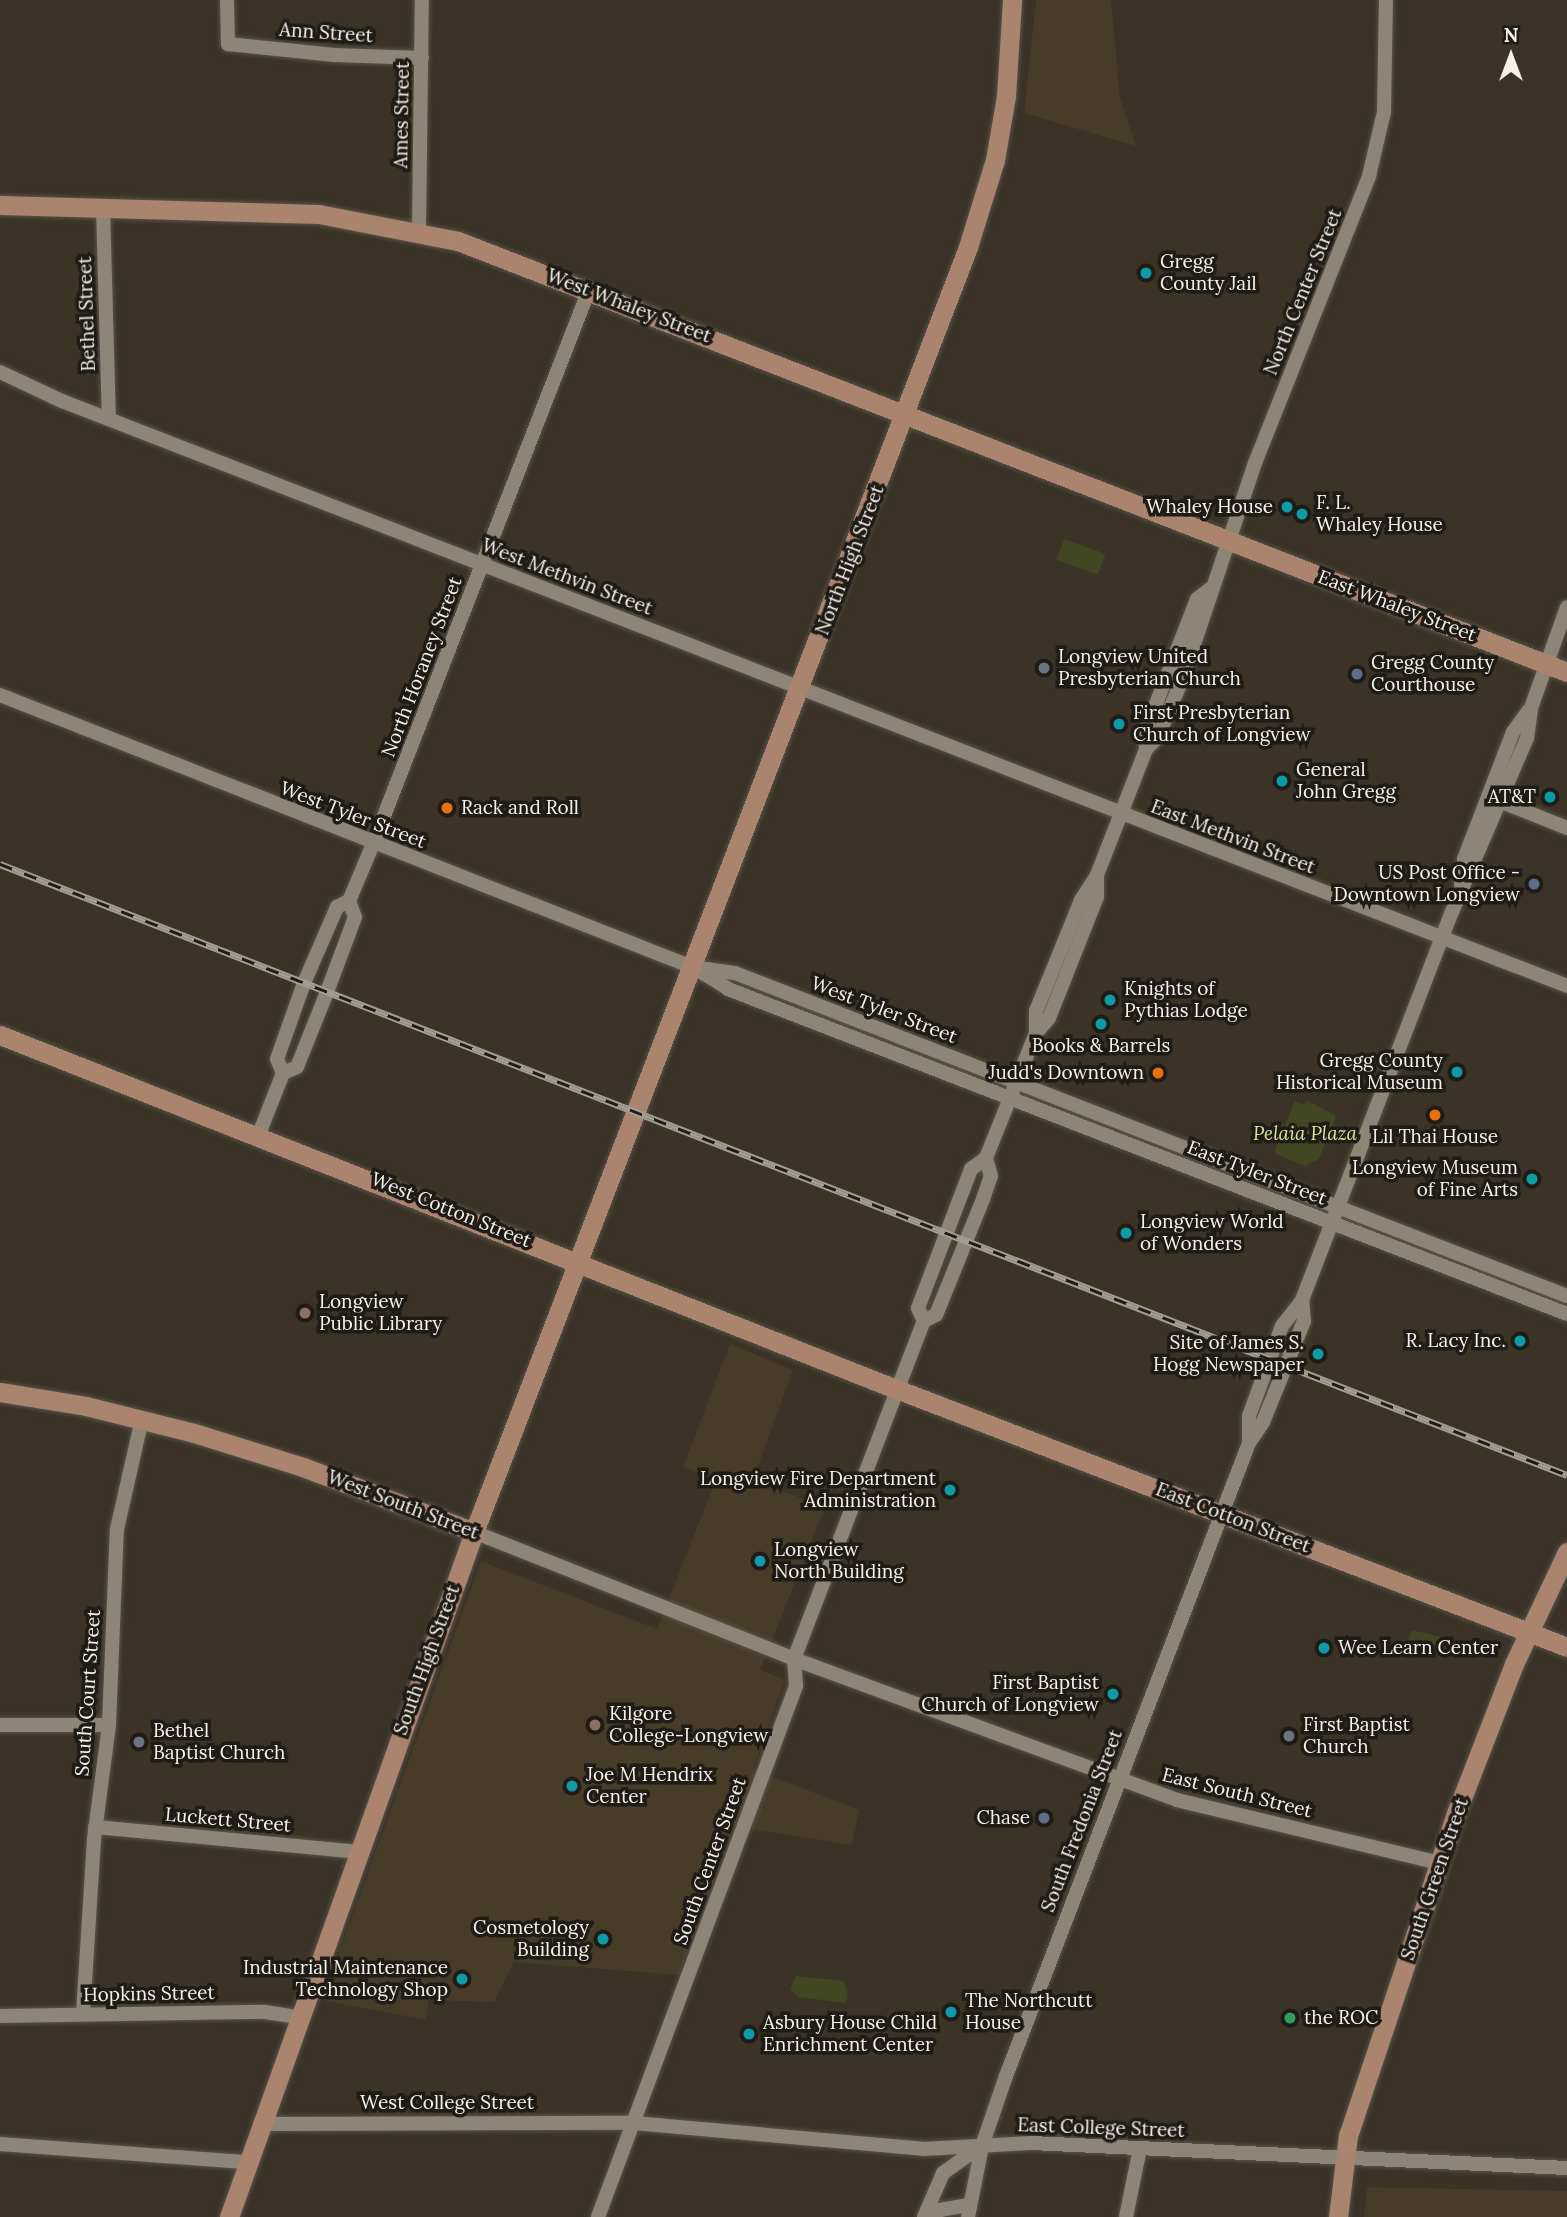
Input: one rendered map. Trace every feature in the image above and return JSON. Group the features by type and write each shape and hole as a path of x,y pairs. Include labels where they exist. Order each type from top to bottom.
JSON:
{"main road":[{"name":"North High Street","path":"639,1107 695,968 964,258 995,160 1006,96 1012,0"},
{"name":"West Whaley Street","path":"0,205 318,214 419,230 480,248 1228,540"},
{"name":"East Whaley Street","path":"1228,540 1567,672"},
{"name":"West Cotton Street","path":"0,1035 259,1134 900,1390"},
{"name":"South High Street","path":"229,2217 298,2017 474,1532 639,1107"},
{"name":"East Cotton Street","path":"900,1390 1567,1647"},
{"name":"West South Street","path":"0,1392 142,1419 303,1467 474,1532"},
{"name":"South Green Street","path":"1338,2217 1343,2160 1439,1863 1529,1632 1567,1552"}],"street":[{"name":"Ann Street","path":"227,0 228,44 334,55 422,58"},
{"name":"Ames Street","path":"419,230 422,0"},
{"name":"North Center Street","path":"947,1233 971,1169 986,1158 1036,1033 1049,1018 1097,897 1097,875 1146,749 1145,732 1197,599 1210,589 1374,162 1384,113 1386,0"},
{"name":"Bethel Street","path":"103,207 109,419"},
{"name":"North Horaney Street","path":"349,901 355,917 327,992 297,1067 283,1073 277,1059 304,983 337,907 349,901 373,844 589,290"},
{"name":"West Methvin Street","path":"0,372 109,419 1121,815"},
{"path":"1302,1300 1460,890 1502,802 1527,738 1531,708 1567,607"},
{"name":"West Tyler Street","path":"0,695 373,844 695,968 729,989 1011,1098"},
{"path":"1460,890 1464,859 1508,744 1531,708"},
{"path":"1502,802 1567,828"},
{"name":"East Methvin Street","path":"1121,815 1567,986"},
{"name":"West Tyler Street","path":"695,968 735,973 1017,1083"},
{"path":"259,1134 283,1073"},
{"name":"East Tyler Street","path":"1017,1083 1567,1296"},
{"name":"East Tyler Street","path":"1011,1098 1567,1314"},
{"name":"North Center Street","path":"966,1241 991,1176 986,1158"},
{"name":"South Center Street","path":"598,2217 796,1686 794,1659 900,1390 924,1321 918,1308 947,1233"},
{"name":"South Center Street","path":"924,1321 936,1315 966,1241"},
{"name":"South Fredonia Street","path":"1249,1443 1249,1416 1287,1314 1302,1300"},
{"name":"South Fredonia Street","path":"968,2211 982,2146 1118,1780 1249,1443 1304,1321 1302,1300"},
{"name":"South Court Street","path":"83,2014 95,1827 110,1725 117,1529 142,1419"},
{"name":"West South Street","path":"474,1532 794,1659"},
{"name":"East South Street","path":"794,1659 1118,1780 1200,1807 1376,1845 1439,1863"},
{"path":"0,1725 110,1725"},
{"name":"Luckett Street","path":"95,1827 358,1852"},
{"name":"Hopkins Street","path":"0,2016 265,2012 298,2017"},
{"name":"West College Street","path":"260,2124 634,2123"},
{"name":"East College Street","path":"634,2123 912,2148 1140,2148 1343,2160 1567,2168"},
{"path":"0,2144 247,2162"},
{"path":"924,2217 943,2173 982,2146"},
{"path":"1126,2217 1140,2148"},
{"path":"932,2217 940,2210 968,2211"}],"shaded area":[{"path":"1036,0 1111,0 1120,98 1136,146 1024,113"},
{"name":"Kilgore College-Longview","path":"730,1344 793,1370 753,1480 825,1507 760,1670 785,1680 753,1769 859,1810 852,1845 733,1826 679,1975 514,1962 494,2002 429,2000 426,2020 322,2000 481,1561 657,1629 716,1480 683,1467"},
{"path":"1367,2187 1567,2191 1567,2217 1364,2217"}],"green space":[{"path":"1064,539 1105,554 1098,575 1056,560"},
{"name":"Pelaia Plaza","path":"1307,1100 1336,1116 1319,1159 1305,1166 1274,1153 1295,1101 1304,1105"},
{"path":"1412,1630 1441,1637 1433,1658 1405,1648"},
{"path":"796,1976 844,1981 848,1998 845,2003 798,1997 790,1990"}],"railway":[{"path":"0,864 1567,1475"}],"place":[{"name":"Gregg County Jail","path":"1146,273"},
{"name":"Whaley House","path":"1287,507"},
{"name":"F. L. Whaley House","path":"1302,514"},
{"name":"Longview United Presbyterian Church","path":"1044,668"},
{"name":"Gregg County Courthouse","path":"1357,674"},
{"name":"First Presbyterian Church of Longview","path":"1119,724"},
{"name":"General John Gregg","path":"1282,781"},
{"name":"AT&T","path":"1550,797"},
{"name":"Rack and Roll","path":"447,808"},
{"name":"US Post Office - Downtown Longview","path":"1534,884"},
{"name":"Knights of Pythias Lodge","path":"1110,1000"},
{"name":"Books & Barrels","path":"1101,1024"},
{"name":"Gregg County Historical Museum","path":"1457,1072"},
{"name":"Judd's Downtown","path":"1158,1073"},
{"name":"Lil Thai House","path":"1435,1115"},
{"name":"Longview Museum of Fine Arts","path":"1532,1179"},
{"name":"Longview World of Wonders","path":"1126,1233"},
{"name":"Longview Public Library","path":"305,1313"},
{"name":"R. Lacy Inc.","path":"1520,1341"},
{"name":"Site of James S. Hogg Newspaper","path":"1318,1354"},
{"name":"Longview Fire Department Administration","path":"950,1490"},
{"name":"Longview North Building","path":"760,1561"},
{"name":"Wee Learn Center","path":"1324,1648"},
{"name":"First Baptist Church of Longview","path":"1113,1694"},
{"name":"Kilgore College-Longview","path":"595,1725"},
{"name":"First Baptist Church","path":"1289,1736"},
{"name":"Bethel Baptist Church","path":"139,1742"},
{"name":"Joe M Hendrix Center","path":"572,1786"},
{"name":"Chase","path":"1044,1818"},
{"name":"Cosmetology Building","path":"603,1939"},
{"name":"Industrial Maintenance Technology Shop","path":"462,1979"},
{"name":"The Northcutt House","path":"951,2012"},
{"name":"the ROC","path":"1290,2018"},
{"name":"Asbury House Child Enrichment Center","path":"749,2034"}]}
